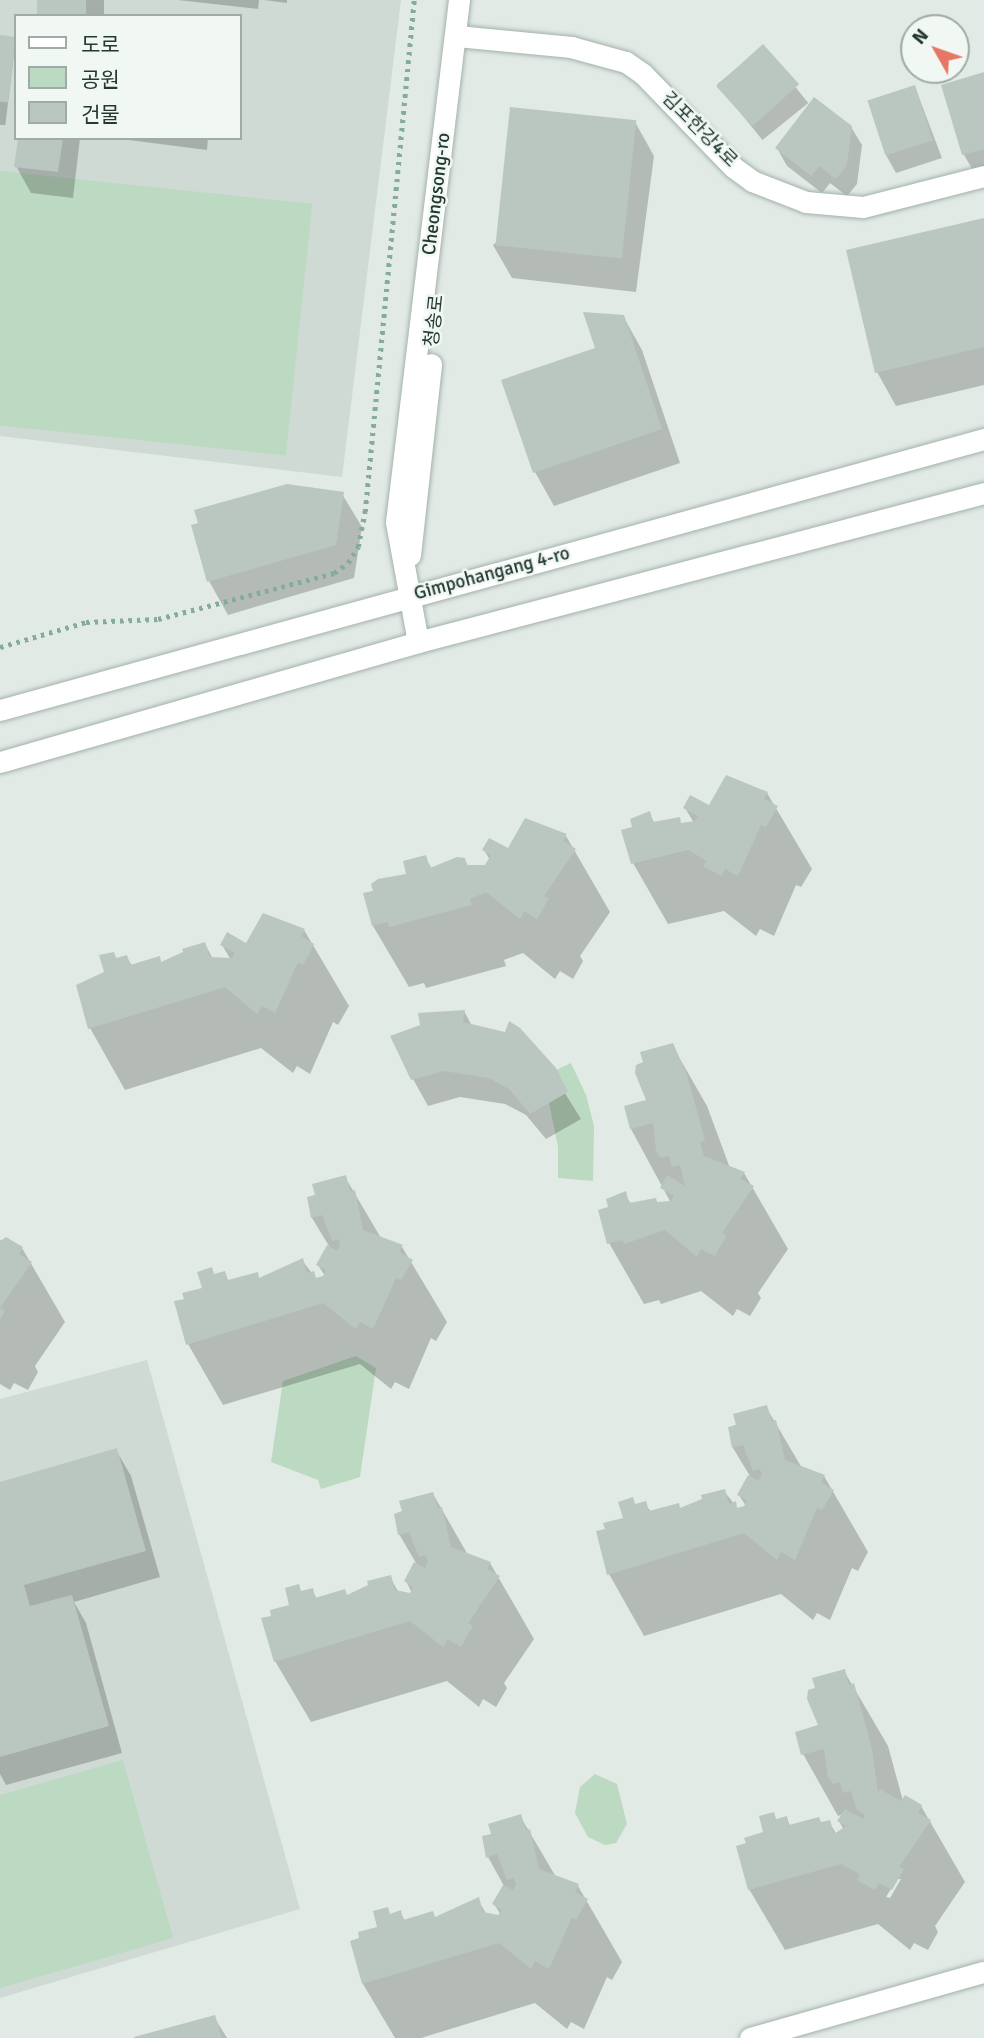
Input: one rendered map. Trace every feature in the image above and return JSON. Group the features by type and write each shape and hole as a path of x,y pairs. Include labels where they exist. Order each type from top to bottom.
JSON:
{"street":[{"name":"Cheongsong-ro","path":"408,595 396,522 462,37 460,0"},
{"path":"462,37 471,0"},
{"name":"김포한강4로","path":"462,37 571,47 626,62 643,74 733,167 752,181 806,202 863,207 984,176"},
{"name":"Gimpohangang 4-ro","path":"0,710 408,595 984,439"},
{"path":"0,762 418,642 984,493"},
{"path":"408,595 418,642"},
{"path":"750,2038 984,1972"}],"path":[{"path":"0,647 86,622 158,619 334,573 348,563 358,547 365,512 414,0"}],"shaded area":[{"path":"0,0 401,0 342,477 0,436"},
{"path":"147,1360 300,1909 0,1998 0,1399"}],"green space":[{"path":"0,171 312,204 286,455 0,425"},
{"path":"571,1063 586,1095 594,1126 593,1181 558,1178 558,1147 549,1103 556,1070"},
{"path":"356,1356 376,1368 360,1477 321,1489 318,1480 271,1462 283,1381"},
{"path":"123,1760 173,1938 0,1988 0,1795"},
{"path":"595,1774 617,1784 627,1824 616,1843 605,1845 588,1837 575,1813 580,1787"}],"building":[{"path":"37,0 86,0 86,14 37,14"},
{"path":"0,35 14,37 8,102 0,101"},
{"path":"763,44 799,84 752,126 716,86"},
{"path":"984,72 984,149 962,155 941,85 970,84 970,76"},
{"path":"915,85 933,140 885,156 867,100"},
{"path":"814,97 852,126 847,165 836,179 819,166 811,176 775,148"},
{"path":"510,107 636,120 622,259 495,245"},
{"path":"18,140 63,140 58,172 14,167"},
{"path":"984,218 984,347 875,373 846,250"},
{"path":"583,312 624,315 662,429 533,473 501,380 595,348"},
{"path":"287,484 344,492 336,545 207,582 191,525 198,523 194,510"},
{"path":"726,775 768,792 764,799 778,806 766,827 761,825 738,876 725,869 721,876 703,866 707,861 688,850 631,864 621,830 632,827 630,819 650,811 653,822 680,817 681,823 695,821 698,816 683,808 690,795 709,805"},
{"path":"525,818 567,834 563,841 576,849 544,896 549,898 537,919 524,911 520,919 486,892 470,899 472,905 389,927 388,922 372,926 363,893 373,891 371,884 378,879 406,874 403,861 426,855 430,868 457,857 465,858 467,865 485,865 491,855 482,850 489,838 508,848"},
{"path":"263,913 305,929 301,936 314,944 303,965 298,962 275,1013 262,1006 257,1014 225,987 88,1029 76,985 104,972 99,955 114,952 116,958 127,955 130,965 160,956 161,962 183,952 182,949 205,942 210,957 232,958 235,953 220,945 227,932 246,943"},
{"path":"465,1010 463,1022 505,1032 509,1021 520,1028 556,1068 568,1092 530,1114 509,1089 489,1078 444,1071 411,1080 390,1036 420,1025 418,1013"},
{"path":"673,1043 687,1075 705,1140 700,1142 704,1156 745,1172 740,1179 754,1186 722,1233 726,1236 715,1256 701,1249 697,1257 665,1230 624,1244 623,1240 607,1244 598,1210 608,1207 606,1199 626,1191 629,1203 656,1198 657,1202 671,1201 674,1196 660,1188 667,1175 685,1186 680,1165 672,1167 669,1156 661,1158 656,1151 653,1123 630,1129 624,1106 646,1100 635,1073 636,1065 643,1062 640,1052"},
{"path":"346,1175 350,1191 355,1190 363,1230 403,1245 399,1252 413,1260 401,1280 396,1278 373,1329 360,1322 356,1329 323,1303 186,1345 174,1301 184,1299 182,1293 202,1288 197,1272 212,1267 214,1274 225,1271 228,1280 258,1272 259,1278 303,1258 307,1273 314,1271 316,1278 323,1276 326,1270 316,1265 327,1245 337,1251 339,1239 332,1241 322,1215 311,1218 307,1197 315,1195 312,1184"},
{"path":"6,1237 23,1247 19,1254 32,1262 0,1308 0,1241"},
{"path":"767,1405 772,1421 776,1420 785,1460 825,1475 821,1482 834,1490 822,1510 817,1508 795,1560 781,1552 777,1560 744,1533 607,1575 596,1531 605,1529 603,1523 623,1518 618,1502 633,1497 635,1504 646,1501 649,1511 679,1503 680,1508 702,1499 701,1495 725,1489 729,1504 736,1501 737,1508 744,1506 747,1500 737,1495 748,1475 758,1481 762,1475 760,1469 753,1471 743,1445 732,1448 728,1427 736,1425 733,1414"},
{"path":"117,1448 146,1551 24,1585 30,1606 72,1595 109,1726 0,1757 0,1482"},
{"path":"433,1492 438,1508 442,1507 451,1547 491,1562 487,1569 500,1576 468,1623 473,1626 461,1647 448,1639 443,1647 410,1621 274,1662 261,1618 271,1616 270,1610 289,1605 285,1588 299,1584 301,1591 313,1588 315,1598 345,1589 347,1595 368,1585 367,1581 391,1575 395,1590 410,1593 413,1587 404,1581 414,1562 425,1568 428,1562 426,1555 419,1557 409,1532 398,1535 394,1514 402,1511 399,1501"},
{"path":"845,1669 849,1685 854,1683 872,1749 878,1792 880,1789 901,1801 905,1795 922,1805 918,1813 931,1820 899,1867 904,1869 892,1890 879,1883 875,1890 857,1880 860,1874 841,1864 748,1890 736,1846 746,1843 744,1838 763,1832 759,1816 774,1812 776,1819 787,1816 789,1825 819,1817 821,1822 830,1820 834,1834 846,1826 837,1821 845,1809 863,1819 865,1815 857,1810 851,1791 843,1793 840,1782 833,1784 828,1777 824,1749 801,1755 795,1732 818,1725 807,1699 808,1690 815,1688 812,1678"},
{"path":"521,1814 526,1831 530,1829 539,1869 579,1884 575,1892 588,1899 576,1920 572,1917 549,1969 535,1961 531,1969 499,1943 362,1984 350,1941 359,1938 358,1932 377,1927 373,1911 388,1907 390,1914 401,1910 403,1920 433,1911 435,1917 479,1897 483,1912 498,1915 502,1910 492,1904 503,1885 513,1890 516,1884 514,1878 507,1880 497,1854 486,1858 482,1836 491,1834 488,1824"},
{"path":"215,2015 222,2038 134,2038 134,2037"}]}
